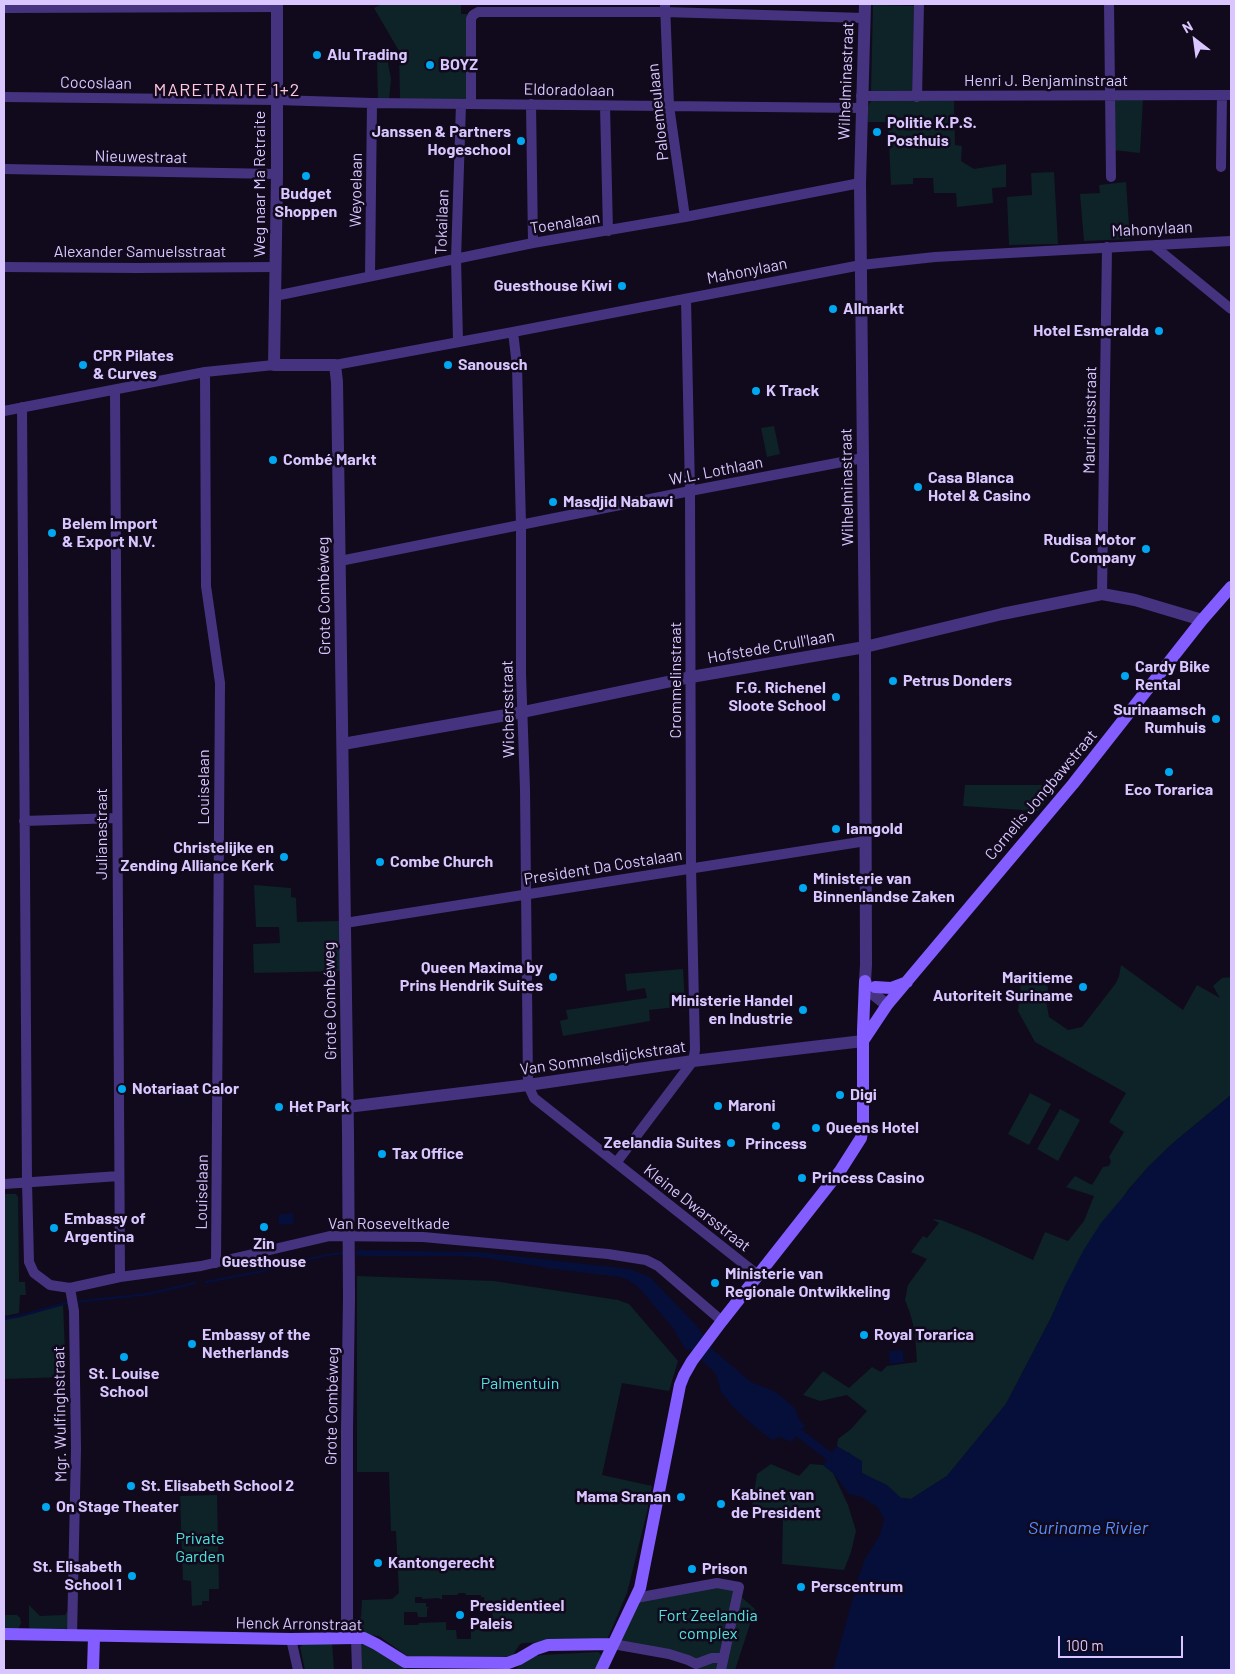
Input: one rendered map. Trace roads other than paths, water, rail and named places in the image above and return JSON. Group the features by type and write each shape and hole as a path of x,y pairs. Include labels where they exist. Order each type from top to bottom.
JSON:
{"main road":[{"name":"Cornelis Jongbawstraat","path":"863,1041 890,1002 1073,784 1202,620 1231,587"},
{"path":"601,1670 636,1598 650,1544 680,1385 692,1361 840,1171 861,1138 863,1127 863,1041 869,980 891,988 907,982"},
{"name":"Henck Arronstraat","path":"4,1634 291,1640 364,1638 405,1662 508,1663 548,1645 613,1644"},
{"path":"94,1636 94,1670"}],"street":[{"name":"Wilhelminastraat","path":"865,4 860,183 869,980"},
{"path":"917,96 919,4"},
{"path":"1109,4 1111,177"},
{"path":"4,8 277,5"},
{"name":"Weg naar Ma Retraite","path":"274,365 277,5"},
{"path":"665,8 864,18"},
{"name":"Tokailaan","path":"458,342 456,259 471,19 478,12 665,8"},
{"name":"Paloemeulaan","path":"665,8 669,106 685,217"},
{"path":"1221,168 1226,95"},
{"name":"Henri J. Benjaminstraat","path":"861,102 917,96 1226,95"},
{"name":"Cocoslaan","path":"4,97 277,100"},
{"name":"Eldoradolaan","path":"277,100 372,104 605,106 861,102"},
{"name":"Weyoelaan","path":"370,276 372,104"},
{"path":"532,104 533,243"},
{"path":"605,106 608,231"},
{"name":"Nieuwestraat","path":"4,169 277,174"},
{"name":"Toenalaan","path":"275,296 533,243 685,217 860,183"},
{"name":"Mahonylaan","path":"274,365 335,365 861,265 935,257 1154,246 1231,240"},
{"path":"1154,246 1231,309"},
{"name":"Mauriciusstraat","path":"1102,594 1107,247"},
{"name":"Alexander Samuelsstraat","path":"4,266 137,268 276,267"},
{"name":"Crommelinstraat","path":"686,299 690,491 691,868 695,1050 693,1061"},
{"name":"Wichersstraat","path":"513,332 517,366 521,525 528,1085"},
{"path":"4,411 205,372 274,365"},
{"name":"Grote Combéweg","path":"335,365 338,382 343,744 349,1239 351,1638"},
{"name":"Louiselaan","path":"205,372 206,586 220,683 216,1263"},
{"name":"Julianastraat","path":"114,390 120,1277"},
{"path":"22,407 27,1182"},
{"name":"W.L. Lothlaan","path":"340,561 863,458"},
{"name":"Hofstede Crull'laan","path":"343,744 522,712 691,677 865,647 1002,614 1102,594 1135,600 1202,620"},
{"path":"24,821 117,818"},
{"name":"President Da Costalaan","path":"345,923 866,841"},
{"path":"869,980 872,992 890,1002"},
{"name":"Van Sommelsdijckstraat","path":"347,1107 528,1085 693,1061 863,1041"},
{"path":"616,1163 693,1061"},
{"name":"Kleine Dwarsstraat","path":"528,1085 534,1098 758,1275"},
{"path":"4,1184 120,1176"},
{"name":"Van Roseveltkade","path":"27,1182 29,1262 34,1273 40,1278 50,1284 71,1290 120,1277 216,1263 330,1236 349,1239 423,1236 608,1254 646,1260 658,1266 722,1321"},
{"name":"Mgr. Wulfinghstraat","path":"71,1290 74,1312 76,1449 72,1636"},
{"path":"636,1598 717,1583 739,1587 721,1670"},
{"path":"351,1638 357,1670"},
{"path":"291,1640 298,1670"},
{"path":"613,1644 669,1654 688,1660 698,1667 712,1658 723,1658"}],"water":[{"name":"Suriname Rivier","path":"1231,1095 1231,1670 833,1670 859,1576 865,1559 880,1535 884,1519 877,1507 862,1497 849,1494 833,1473 823,1465 837,1446 862,1461 862,1473 887,1485 901,1498 911,1499 947,1476 1006,1404 1052,1316 1083,1251 1101,1223 1149,1166 1173,1143"},
{"path":"293,1213 294,1224 279,1225 278,1215"},
{"path":"356,1250 479,1252 630,1269 650,1277 697,1326 712,1349 751,1382 776,1392 796,1409 798,1418 805,1426 791,1442 780,1437 772,1440 754,1426 733,1407 721,1392 716,1374 692,1350 685,1349 673,1328 639,1288 628,1280 620,1277 487,1258 458,1256 362,1256 356,1255"},
{"path":"903,1350 904,1362 890,1364 889,1351"}],"waterway":[{"path":"206,1282 258,1272 326,1255 344,1253"},
{"path":"75,1302 148,1294 195,1283"},
{"path":"4,1319 70,1302"},
{"path":"799,1433 829,1456"}],"place":[{"name":"Alu Trading","path":"317,55"},
{"name":"BOYZ","path":"430,65"},
{"name":"Politie K.P.S. Posthuis","path":"877,132"},
{"name":"Janssen & Partners Hogeschool","path":"521,141"},
{"name":"Budget Shoppen","path":"306,176"},
{"name":"Guesthouse Kiwi","path":"622,286"},
{"name":"Allmarkt","path":"833,309"},
{"name":"Hotel Esmeralda","path":"1159,331"},
{"name":"CPR Pilates & Curves","path":"83,365"},
{"name":"Sanousch","path":"448,365"},
{"name":"K Track","path":"756,391"},
{"name":"Combé Markt","path":"273,460"},
{"name":"Casa Blanca Hotel & Casino","path":"918,487"},
{"name":"Masdjid Nabawi","path":"553,502"},
{"name":"Belem Import & Export N.V.","path":"52,533"},
{"name":"Rudisa Motor Company","path":"1146,549"},
{"name":"Cardy Bike Rental","path":"1125,676"},
{"name":"Petrus Donders","path":"893,681"},
{"name":"F.G. Richenel Sloote School","path":"836,697"},
{"name":"Surinaamsch Rumhuis","path":"1216,719"},
{"name":"Eco Torarica","path":"1169,772"},
{"name":"Iamgold","path":"836,829"},
{"name":"Christelijke en Zending Alliance Kerk","path":"284,857"},
{"name":"Combe Church","path":"380,862"},
{"name":"Ministerie van Binnenlandse Zaken","path":"803,888"},
{"name":"Queen Maxima by Prins Hendrik Suites","path":"553,977"},
{"name":"Maritieme Autoriteit Suriname","path":"1083,987"},
{"name":"Ministerie Handel en Industrie","path":"803,1010"},
{"name":"Notariaat Calor","path":"122,1089"},
{"name":"Digi","path":"840,1095"},
{"name":"Maroni","path":"718,1106"},
{"name":"Het Park","path":"279,1107"},
{"name":"Princess","path":"776,1126"},
{"name":"Queens Hotel","path":"816,1128"},
{"name":"Zeelandia Suites","path":"731,1143"},
{"name":"Tax Office","path":"382,1154"},
{"name":"Princess Casino","path":"802,1178"},
{"name":"Zin Guesthouse","path":"264,1227"},
{"name":"Embassy of Argentina","path":"54,1228"},
{"name":"Ministerie van Regionale Ontwikkeling","path":"715,1283"},
{"name":"Royal Torarica","path":"864,1335"},
{"name":"Embassy of the Netherlands","path":"192,1344"},
{"name":"St. Louise School","path":"124,1357"},
{"name":"St. Elisabeth School 2","path":"131,1486"},
{"name":"Mama Sranan","path":"681,1497"},
{"name":"Kabinet van de President","path":"721,1504"},
{"name":"On Stage Theater","path":"46,1507"},
{"name":"Kantongerecht","path":"378,1563"},
{"name":"Prison","path":"692,1569"},
{"name":"St. Elisabeth School 1","path":"132,1576"},
{"name":"Perscentrum","path":"801,1587"},
{"name":"Presidentieel Paleis","path":"460,1615"}],"district":[{"name":"MARETRAITE 1+2","path":"227,90"}],"park label":[{"name":"Palmentuin","path":"520,1384"},
{"name":"Private Garden","path":"200,1548"},
{"name":"Fort Zeelandia complex","path":"708,1625"}]}
